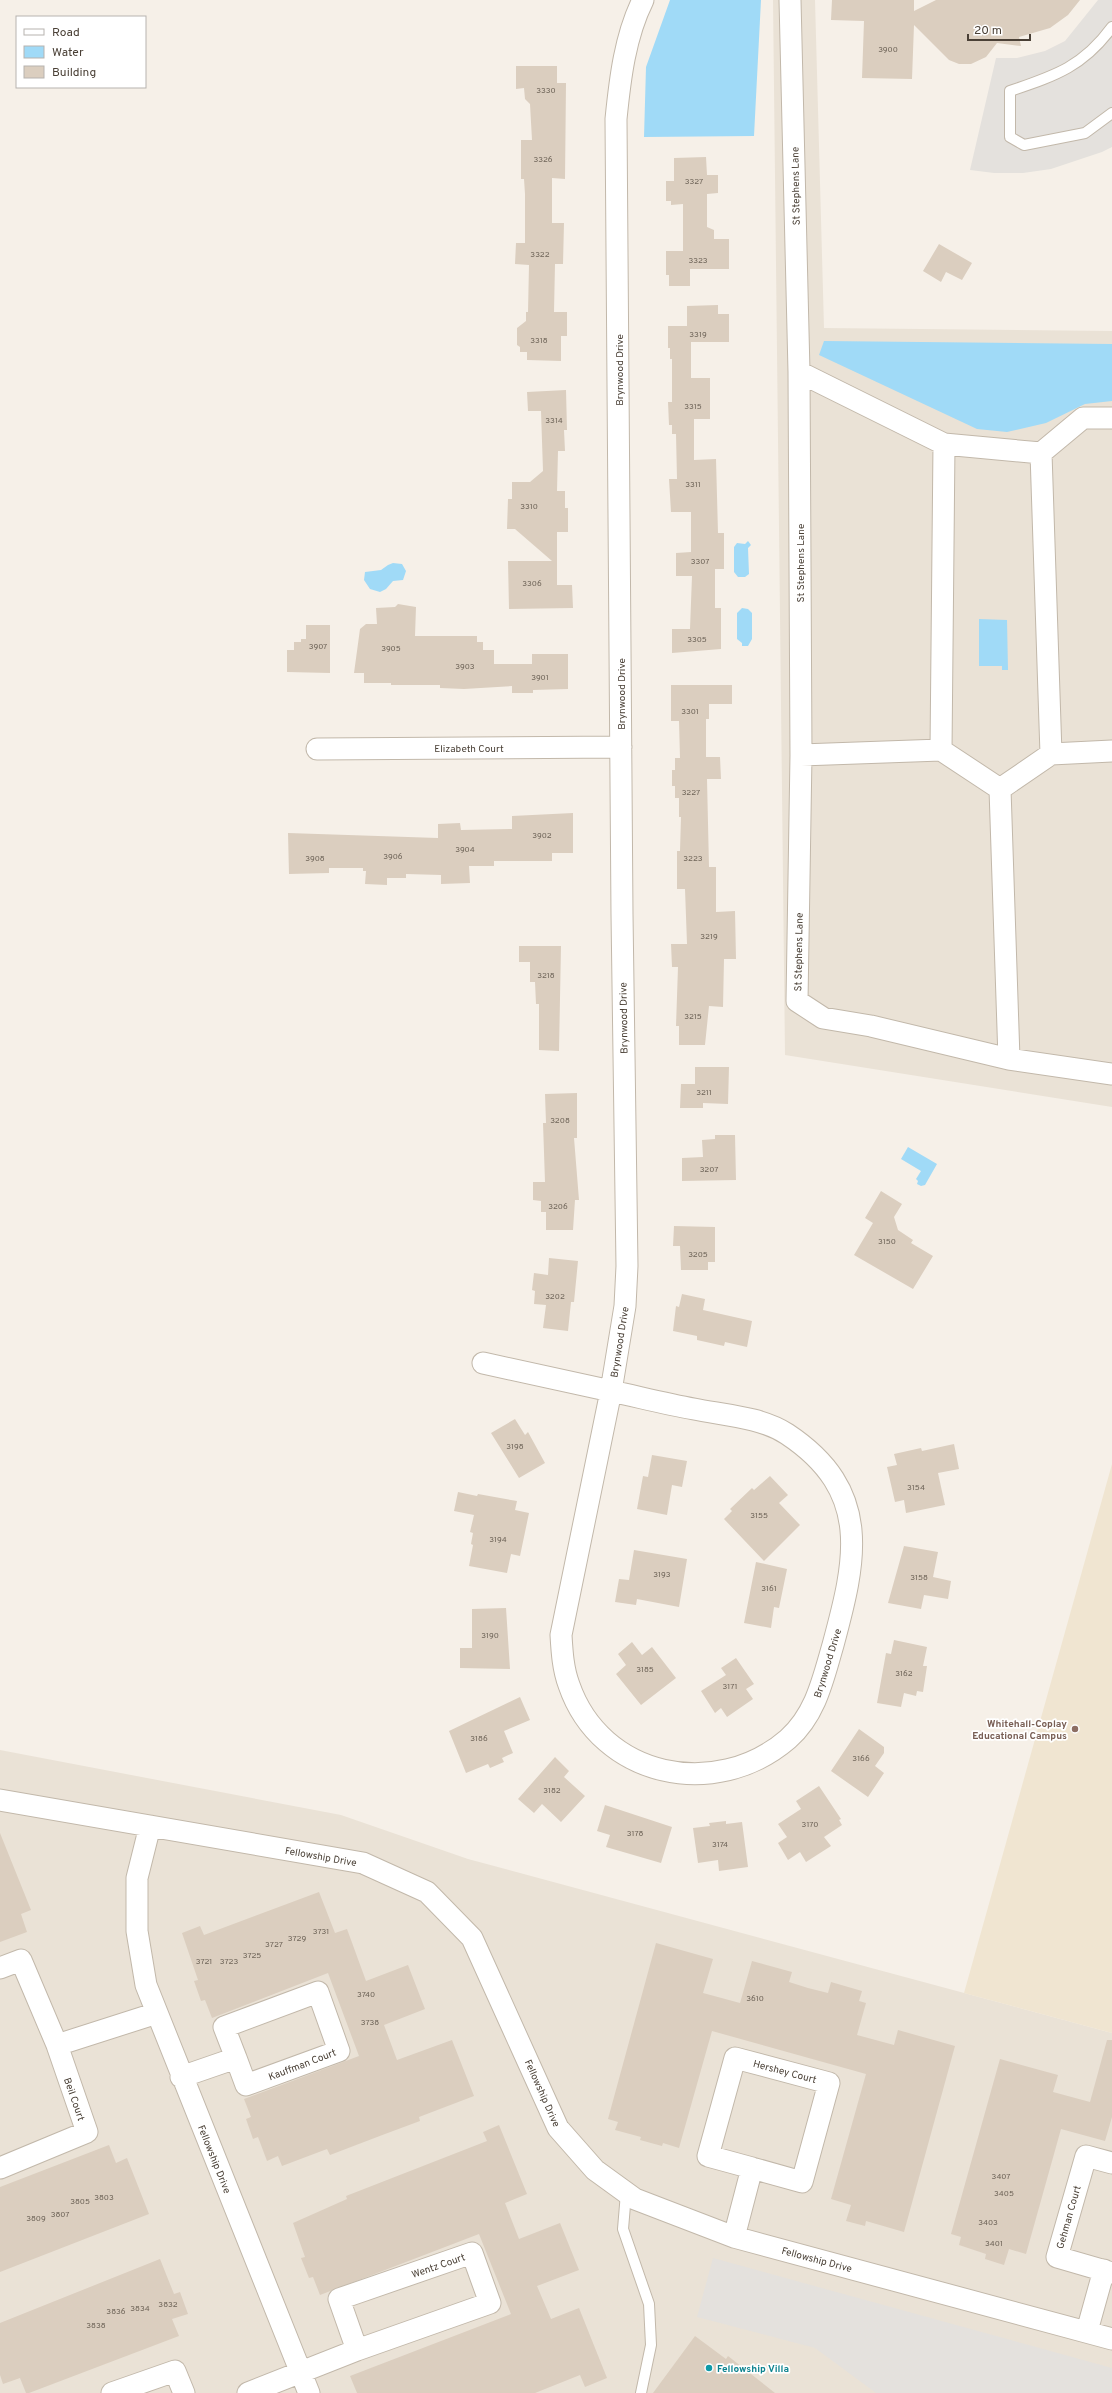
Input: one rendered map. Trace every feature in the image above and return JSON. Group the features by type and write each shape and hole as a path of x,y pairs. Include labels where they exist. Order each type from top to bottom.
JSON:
{"street":[{"name":"Brynwood Drive","path":"484,1363 611,1391 759,1421 785,1433 808,1449 824,1466 837,1485 847,1511 852,1534 853,1557 850,1580 819,1695 805,1720 790,1737 772,1752 752,1763 729,1771 702,1775 678,1774 651,1767 626,1755 594,1728 578,1706 569,1685 562,1658 561,1635 611,1391 625,1306 627,1266 616,118 626,49 643,0"},
{"name":"St Stephens Lane","path":"790,0 799,372 801,755 797,1001 823,1018 871,1026 1009,1059 1112,1074"},
{"path":"799,372 944,444 1041,452 1083,418 1112,418"},
{"path":"941,750 944,444"},
{"path":"1041,452 1051,754"},
{"name":"Elizabeth Court","path":"317,749 621,747"},
{"path":"801,755 941,750 1000,789"},
{"path":"1000,789 1051,754 1112,751"},
{"path":"1000,789 1009,1059"},
{"name":"Fellowship Drive","path":"0,1800 363,1863 427,1892 472,1938 558,2128 595,2170 626,2193 642,2202 734,2237 1087,2331 1112,2339"},
{"name":"Fellowship Drive","path":"150,1826 137,1878 137,1931 146,1985 181,2077 309,2393"},
{"name":"Beil Court","path":"0,1968 21,1960 57,2045 87,2132 0,2168"},
{"name":"Kauffman Court","path":"318,1992 339,2051 246,2085 236,2058 224,2027 318,1992"},
{"path":"57,2045 157,2013"},
{"path":"181,2077 236,2058"},
{"name":"Hershey Court","path":"734,2058 829,2083 802,2182 752,2168 708,2156 734,2058"},
{"name":"Gehman Court","path":"1087,2331 1108,2271 1057,2257 1086,2156 1112,2164"},
{"path":"734,2237 752,2168"},
{"name":"Wentz Court","path":"248,2393 357,2350 490,2303 472,2253 339,2299 357,2350"},
{"path":"112,2393 175,2371 184,2393"}],"lane":[{"path":"1112,28 1103,40 1076,65 1010,91 1010,137 1024,145 1085,133 1112,113"},
{"path":"626,2193 623,2229 649,2304 651,2345 641,2393"}],"shaded area":[{"path":"773,0 815,0 824,328 1112,331 1112,1107 785,1055"},
{"path":"1098,0 1112,0 1112,147 1102,152 1051,169 1023,173 994,173 970,170 996,58 1017,58 1045,51 1065,41"},
{"name":"Whitehall-Coplay Educational Campus","path":"1112,1464 1112,2033 964,1993"},
{"path":"0,1750 341,1815 468,1859 1112,2033 1112,2393 0,2393"},
{"path":"713,2258 1112,2368 1112,2393 876,2393 815,2348 697,2317"}],"water":[{"path":"670,0 761,0 754,136 644,137 646,67"},
{"path":"824,341 1112,344 1112,401 1085,404 1046,423 1007,432 977,429 819,355"},
{"path":"748,541 751,545 748,548 749,574 745,577 738,577 734,572 734,547 737,543 745,544"},
{"path":"393,563 402,564 406,571 403,580 393,581 386,589 380,592 370,589 364,580 365,572 381,570"},
{"path":"742,608 748,609 752,613 752,639 748,646 742,646 742,643 737,639 737,613"},
{"path":"979,619 1007,620 1008,670 1002,670 1002,666 979,666"},
{"path":"908,1147 937,1164 925,1185 921,1186 917,1184 918,1181 916,1179 921,1171 901,1159"}],"building":[{"path":"832,0 914,0 914,11 936,0 1080,0 1068,15 1050,28 1019,37 1021,46 997,43 986,57 971,64 959,64 949,60 914,25 912,79 862,78 864,21 831,20"},
{"path":"516,66 557,66 557,83 566,83 565,179 552,178 552,223 564,223 563,264 555,264 554,312 567,312 567,336 561,336 561,361 527,360 527,352 520,352 520,347 517,345 517,328 526,321 526,312 528,312 529,265 515,264 516,243 525,243 525,194 524,179 521,179 521,140 532,140 530,104 525,99 524,88 516,89"},
{"path":"706,157 707,175 718,175 718,193 707,194 707,227 714,230 714,239 729,239 729,269 690,269 690,286 669,286 669,275 666,275 666,251 683,251 683,204 671,205 671,201 666,201 666,181 674,181 674,158"},
{"path":"939,244 972,263 962,280 946,272 941,282 923,271"},
{"path":"718,305 718,314 729,314 729,342 691,342 691,378 710,378 710,419 694,419 694,460 716,459 718,533 724,533 724,569 715,569 715,608 721,608 721,649 672,653 672,629 690,629 692,576 676,576 676,553 691,552 691,512 671,512 669,479 677,479 676,434 672,434 672,425 669,425 668,402 672,402 672,359 670,359 670,348 668,348 668,326 687,326 687,306"},
{"path":"566,390 567,430 564,430 565,451 558,451 557,491 565,491 565,508 568,508 568,532 557,532 557,585 572,585 573,608 509,609 508,561 552,561 515,529 507,529 508,499 512,499 512,482 530,482 543,471 541,411 528,411 527,392"},
{"path":"398,604 416,607 415,636 477,636 477,642 483,642 483,650 494,650 494,664 532,664 532,654 568,654 568,689 533,690 533,693 512,693 512,686 464,689 440,688 440,685 391,685 391,683 364,683 364,673 354,673 360,629 366,624 377,624 376,608 395,607"},
{"path":"306,625 330,625 330,673 287,672 287,650 294,650 294,642 301,642 301,639 306,639"},
{"path":"671,685 732,685 732,704 709,704 709,719 706,719 706,757 720,757 721,779 707,779 709,867 716,867 716,912 735,911 736,959 724,959 723,1007 709,1006 705,1045 679,1045 679,1026 676,1026 678,967 672,967 671,944 687,944 685,889 677,889 677,851 680,851 681,817 679,817 679,798 675,798 675,786 672,786 672,770 675,770 675,758 680,758 679,721 671,721"},
{"path":"573,813 573,853 552,853 552,861 494,861 494,866 469,866 470,883 441,884 441,875 406,874 406,878 387,878 387,885 365,884 366,871 363,871 363,868 329,868 329,873 289,874 288,833 438,838 438,824 460,823 461,830 512,829 512,816"},
{"path":"519,946 561,946 559,1051 539,1050 539,1004 536,1004 535,982 530,982 530,962 519,962"},
{"path":"695,1067 729,1067 728,1104 703,1103 703,1108 680,1108 681,1084 695,1084"},
{"path":"577,1093 577,1138 574,1138 579,1200 575,1200 573,1230 546,1230 546,1212 541,1212 541,1201 533,1200 533,1182 545,1182 543,1123 546,1123 545,1094"},
{"path":"715,1135 735,1135 736,1180 682,1181 682,1158 703,1157 702,1140 715,1139"},
{"path":"881,1191 902,1204 894,1217 898,1230 913,1240 911,1243 933,1256 913,1289 854,1255 873,1223 865,1218"},
{"path":"674,1226 715,1227 715,1262 708,1262 708,1270 681,1270 680,1246 673,1246"},
{"path":"549,1258 578,1261 574,1302 571,1302 568,1331 543,1328 546,1305 534,1304 535,1291 532,1290 534,1273 548,1275"},
{"path":"682,1294 705,1299 703,1310 752,1321 747,1347 725,1342 724,1346 697,1340 697,1336 673,1331 676,1306 679,1307"},
{"path":"515,1419 525,1435 528,1432 545,1463 519,1478 491,1433"},
{"path":"954,1444 959,1469 938,1473 945,1505 906,1513 904,1500 895,1502 887,1467 897,1465 894,1454 921,1448 922,1451"},
{"path":"652,1455 687,1461 682,1487 672,1485 667,1515 637,1509 643,1476 648,1477"},
{"path":"770,1476 788,1495 779,1503 800,1525 764,1561 724,1519 732,1511 730,1509 752,1488 754,1490"},
{"path":"458,1492 517,1501 515,1510 529,1513 520,1556 511,1554 507,1573 469,1566 473,1545 471,1544 473,1533 470,1532 474,1515 454,1511"},
{"path":"904,1546 938,1552 933,1577 951,1581 948,1599 924,1595 921,1609 888,1603"},
{"path":"634,1550 687,1559 679,1607 637,1599 636,1605 615,1602 619,1579 629,1580"},
{"path":"756,1562 787,1569 779,1608 774,1607 771,1628 744,1623"},
{"path":"506,1608 510,1669 460,1668 460,1648 472,1648 472,1609"},
{"path":"894,1640 927,1647 923,1666 927,1666 923,1692 917,1691 916,1696 904,1693 901,1707 877,1703 886,1653 891,1654"},
{"path":"632,1642 642,1655 652,1647 676,1678 641,1705 616,1674 626,1665 618,1654"},
{"path":"736,1658 754,1684 746,1689 753,1699 727,1717 721,1708 715,1713 701,1691 726,1675 721,1668"},
{"path":"520,1697 530,1720 504,1731 513,1753 502,1758 504,1762 490,1768 488,1764 466,1773 449,1731"},
{"path":"859,1729 884,1747 884,1753 875,1766 884,1773 868,1797 831,1771"},
{"path":"555,1757 569,1771 564,1777 585,1796 561,1822 542,1804 534,1813 518,1799"},
{"path":"819,1786 841,1819 839,1820 842,1825 824,1837 831,1846 806,1862 800,1852 788,1860 778,1843 787,1837 778,1824 801,1809 796,1801"},
{"path":"605,1805 672,1827 661,1863 606,1847 610,1835 597,1831"},
{"path":"726,1821 726,1824 742,1822 748,1867 719,1871 718,1860 698,1863 693,1828 710,1826 709,1823"},
{"path":"0,1833 31,1910 21,1914 27,1932 0,1942"},
{"path":"319,1892 335,1933 347,1929 366,1981 408,1965 425,2009 384,2025 397,2060 452,2040 474,2096 419,2117 420,2121 330,2155 327,2149 282,2166 278,2156 267,2161 258,2137 253,2139 246,2119 251,2117 244,2099 359,2056 328,1973 212,2018 205,2000 201,2001 194,1981 198,1980 182,1933 200,1926 204,1935"},
{"path":"656,1943 713,1959 703,1993 740,2003 752,1961 792,1972 789,1982 808,1988 828,1993 831,1982 862,1991 859,2001 866,2003 857,2035 894,2045 898,2030 955,2046 904,2232 866,2221 865,2226 846,2221 851,2205 831,2199 866,2074 712,2031 679,2148 663,2143 662,2146 640,2140 641,2137 615,2130 618,2122 608,2119"},
{"path":"1107,2040 1112,2040 1112,2117 1105,2141 1061,2129 1026,2254 1009,2249 1004,2265 985,2259 986,2254 959,2245 961,2237 951,2234 1000,2059 1058,2075 1053,2092 1090,2102"},
{"path":"499,2125 527,2194 505,2203 519,2239 560,2223 579,2270 537,2286 551,2319 579,2308 607,2378 585,2387 580,2375 535,2393 357,2393 350,2376 511,2314 479,2234 320,2295 313,2277 309,2278 301,2258 305,2257 293,2223 347,2199 346,2196 487,2141 483,2132"},
{"path":"109,2145 116,2163 127,2158 149,2214 0,2272 0,2187"},
{"path":"160,2259 174,2294 180,2292 188,2314 172,2319 179,2336 29,2393 26,2393 20,2378 3,2384 0,2375 0,2323"},
{"name":"Fellowship Villa","path":"695,2336 726,2359 728,2356 775,2393 653,2393"}],"place":[{"name":"Whitehall-Coplay Educational Campus","path":"1075,1729"},
{"name":"Fellowship Villa","path":"709,2368"}]}
